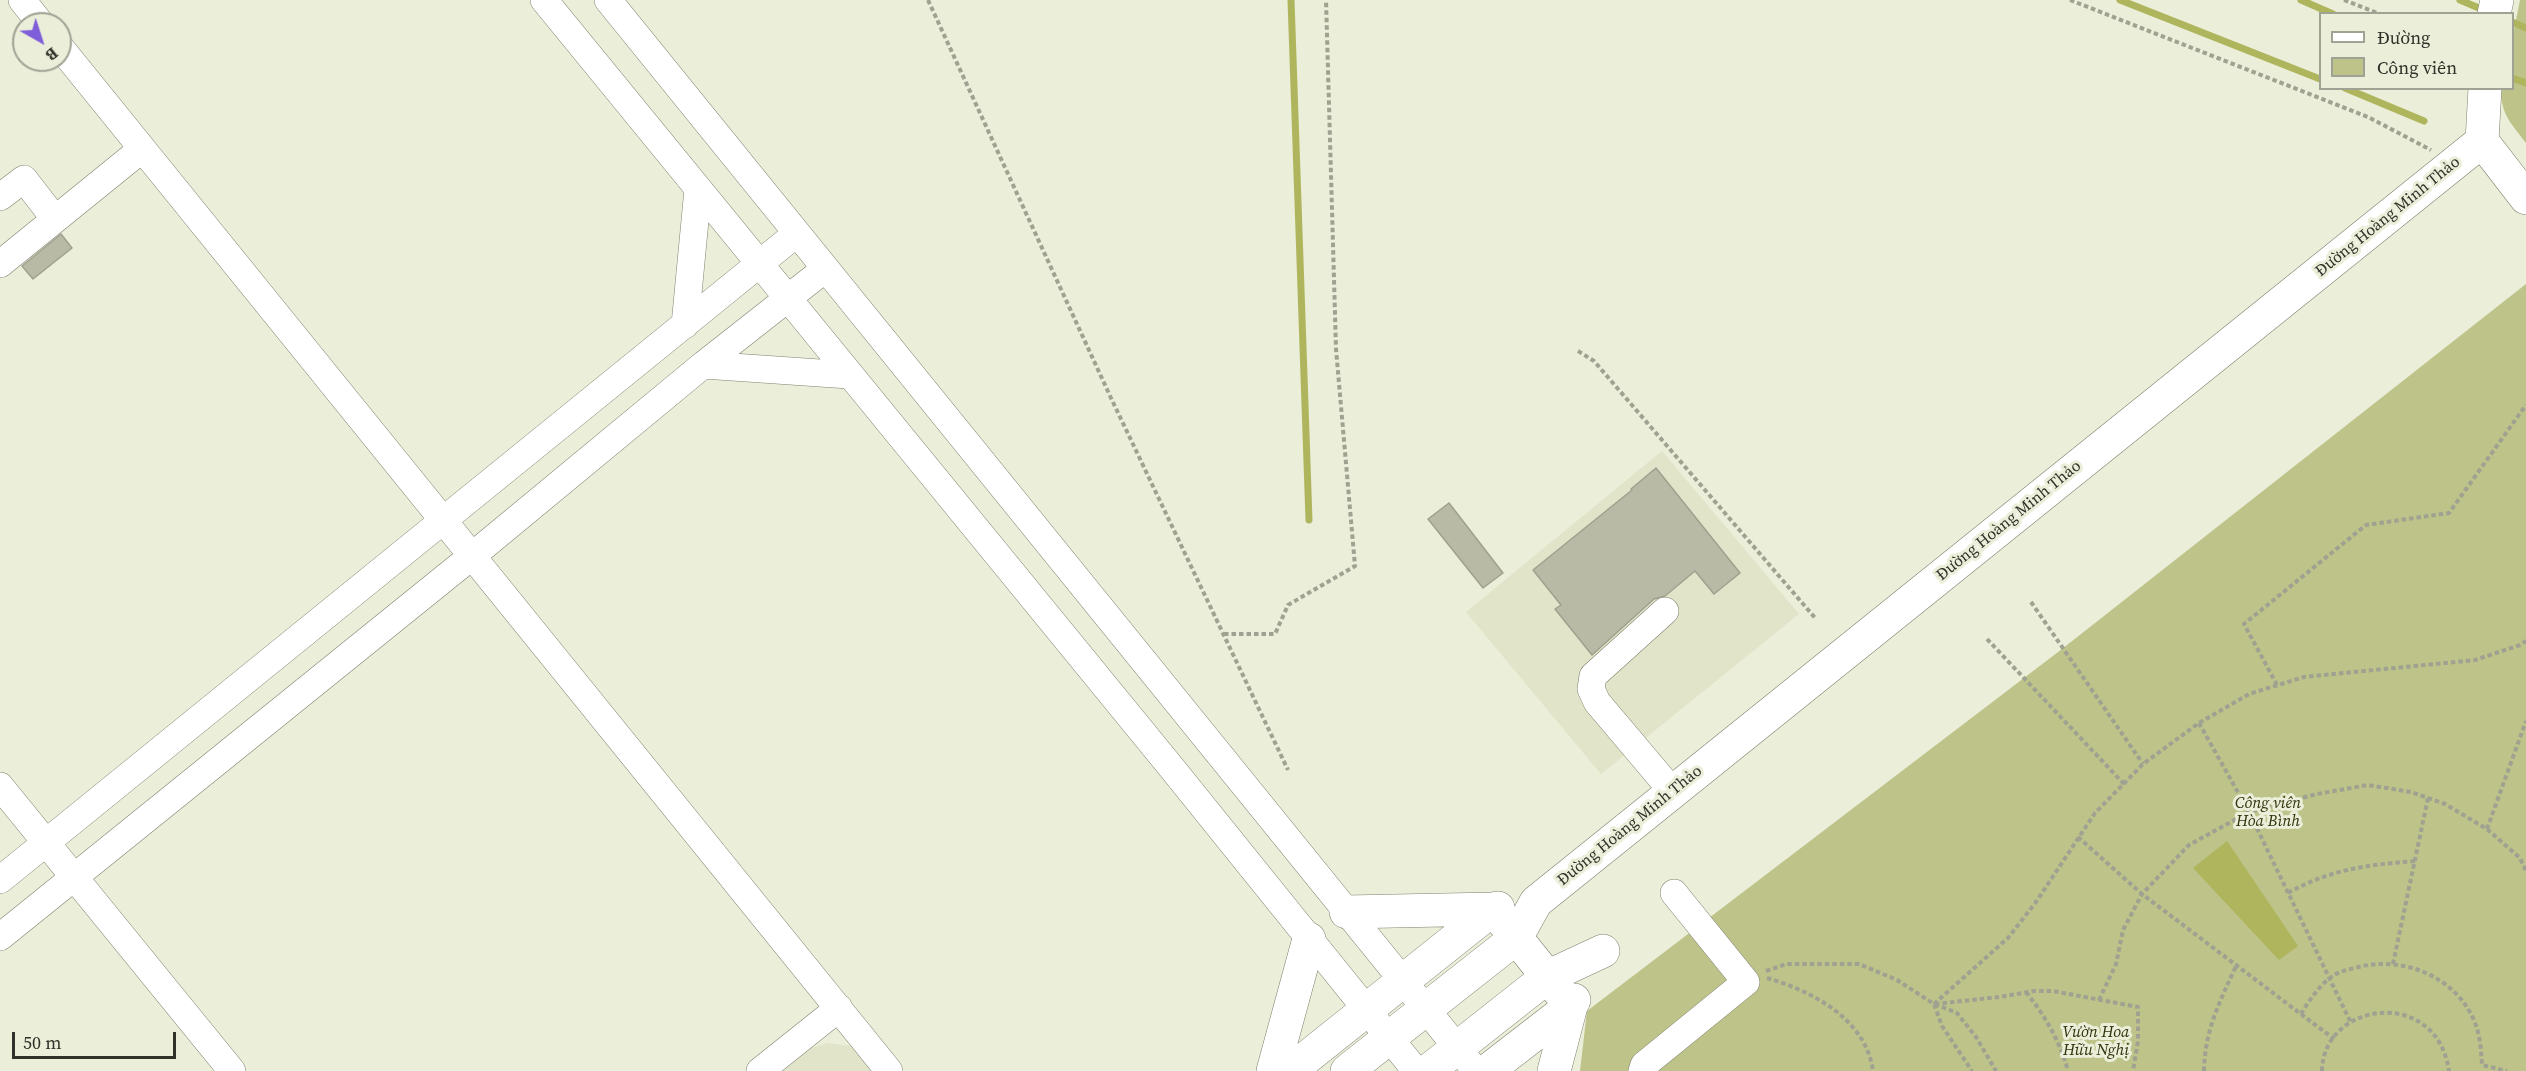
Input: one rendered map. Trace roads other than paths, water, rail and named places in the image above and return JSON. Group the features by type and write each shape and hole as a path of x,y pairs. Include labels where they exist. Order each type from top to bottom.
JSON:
{"main road":[{"path":"2484,90 2482,141 2526,198"},
{"name":"Đường Hoàng Minh Thảo","path":"1347,1071 1516,938 1536,902 2482,141"},
{"name":"Đường Hoàng Minh Thảo","path":"1290,1071 1493,909 1536,902"},
{"path":"1346,912 1493,909 1571,1006"},
{"path":"1273,1071 1309,939"},
{"path":"1428,1071 1466,1060 1547,977 1603,951 1571,1006 1554,1071"},
{"path":"1487,1071 1571,1006"}],"street":[{"path":"22,0 32,12"},
{"path":"544,0 1416,1071"},
{"path":"608,0 1466,1060"},
{"path":"72,62 889,1071"},
{"path":"0,264 142,149"},
{"path":"0,197 24,179 56,219"},
{"path":"685,325 698,189"},
{"path":"0,880 796,234"},
{"path":"0,937 472,556 703,365 825,269"},
{"path":"703,365 849,375"},
{"path":"1665,611 1593,676 1591,689 1597,702 1672,792"},
{"path":"0,786 232,1071"},
{"path":"1642,1071 1644,1065 1751,978 1674,893"},
{"path":"760,1071 839,1008"}],"waterway":[{"path":"1291,0 1309,520"},
{"path":"2120,0 2319,79"},
{"path":"2301,0 2328,12"},
{"path":"2460,0 2486,11"},
{"path":"2514,23 2526,28"},
{"path":"2514,79 2526,83"},
{"path":"2350,90 2424,121"}],"park label":[{"name":"Công viên Hòa Bình","path":"2268,813"},
{"name":"Vườn Hoa Hữu Nghị","path":"2096,1042"}]}
